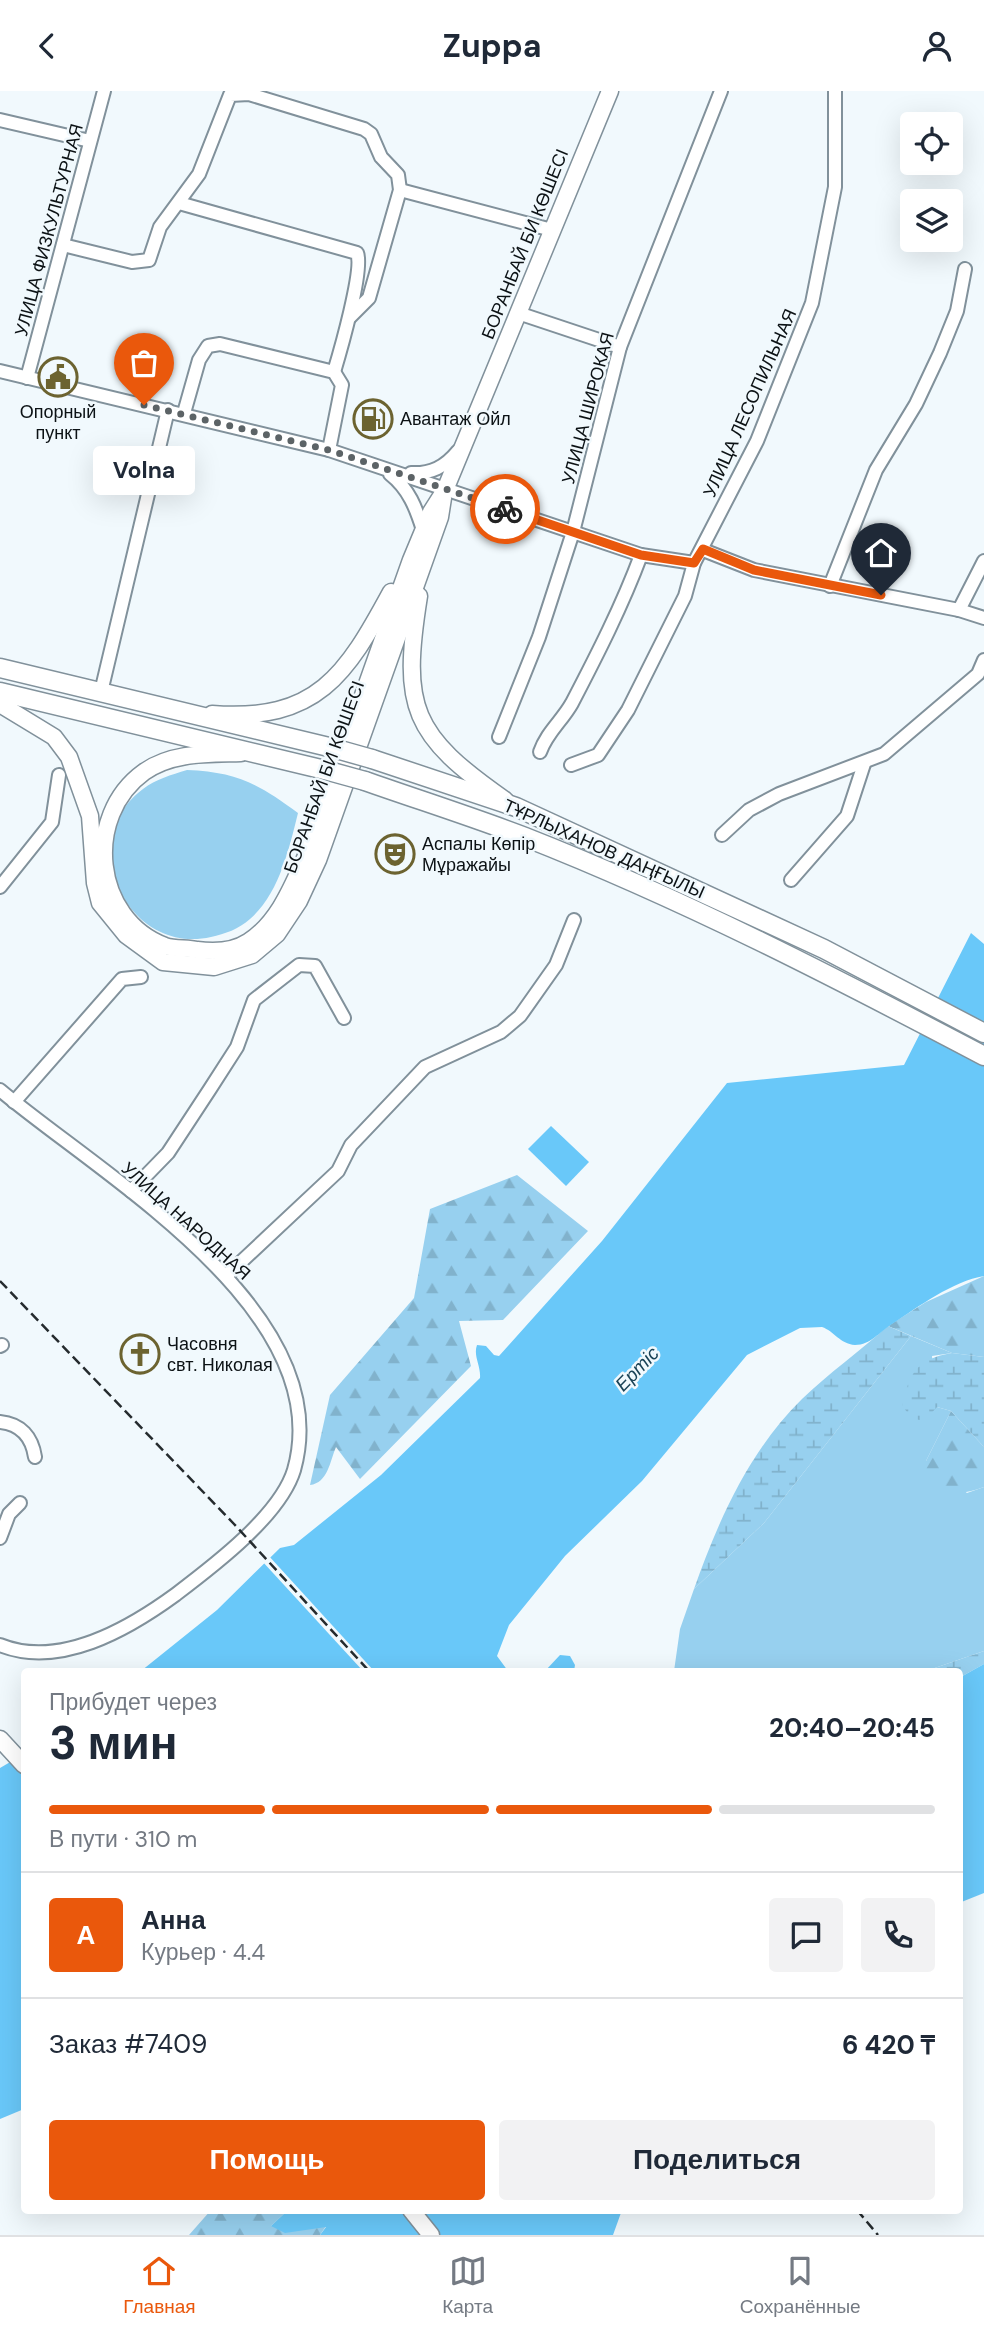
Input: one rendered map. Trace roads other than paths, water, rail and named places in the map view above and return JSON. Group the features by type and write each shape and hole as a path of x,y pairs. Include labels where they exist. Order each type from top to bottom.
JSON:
{"highway":[{"name":"ТҰРЛЫХАНОВ ДАҢҒЫЛЫ","path":"0,667 333,748 450,783 516,807 824,949 984,1033"},
{"name":"ТҰРЛЫХАНОВ ДАҢҒЫЛЫ","path":"0,692 326,770 524,836 656,893 817,968 984,1056"}],"main road":[{"name":"БОРАНБАЙ БИ КӨШЕСІ","path":"418,562 423,530 445,490 610,91"},
{"name":"БОРАНБАЙ БИ КӨШЕСІ","path":"101,882 100,903 126,935 163,962 214,967 252,955 277,934 299,901 318,860 418,562 440,517 445,490"},
{"path":"178,711 230,715 263,713 290,707 317,694 339,675 360,649 418,562"},
{"path":"418,562 411,648 413,691 422,722 441,750 472,777 516,807"},
{"path":"0,704 54,737 69,757 90,816 101,882"},
{"path":"101,882 105,830 118,798 144,772 184,755 257,753"},
{"path":"0,1739 21,1762"},
{"path":"414,2214 432,2235"}],"street":[{"name":"УЛИЦА ФИЗКУЛЬТУРНАЯ","path":"27,377 104,91"},
{"name":"УЛИЦА ШИРОКАЯ","path":"499,737 539,637 573,532 620,348 720,91"},
{"name":"УЛИЦА ЛЕСОПИЛЬНАЯ","path":"571,765 592,759 609,742 685,597 694,563 757,441 812,303 835,187 835,91"},
{"path":"63,245 132,262 149,260 160,227 199,174 230,95 250,94 365,129 371,134 380,157 398,175 400,190 369,298 351,317"},
{"path":"0,120 90,141"},
{"path":"400,190 552,230"},
{"path":"179,203 357,253 360,260 351,299 351,317 334,372"},
{"path":"830,586 876,470 916,404 940,353 957,310 965,269"},
{"path":"518,313 620,348"},
{"path":"184,413 199,360 212,345 220,344 334,372 342,385 329,450"},
{"path":"0,371 184,413 329,450 641,555 694,563"},
{"path":"101,692 168,410"},
{"path":"382,467 412,473 437,470 450,462 464,442"},
{"path":"382,467 402,484 415,504 423,530"},
{"path":"703,549 754,570 959,610 978,616 984,631"},
{"path":"540,752 547,734 570,706 628,589 641,555"},
{"path":"959,610 984,561"},
{"path":"723,835 750,810 779,794 864,764 884,754 978,674 984,660"},
{"path":"791,880 847,816 864,764"},
{"path":"0,887 52,823 60,775"},
{"path":"226,1276 338,1171 351,1145 425,1067 501,1031 520,1016 556,965 575,920"},
{"path":"131,1191 168,1153 210,1089 237,1047 254,1000 299,965 315,967 344,1018"},
{"path":"14,1102 122,979 141,977"},
{"name":"УЛИЦА НАРОДНАЯ","path":"0,1090 131,1191 226,1276 258,1315 277,1345 292,1376 299,1409 293,1472 254,1530 147,1615 101,1638 51,1653 21,1654 0,1645"},
{"path":"0,1422 18,1427 26,1434 35,1457"},
{"path":"0,1538 9,1514 20,1503"}],"water":[{"name":"Ертіс","path":"971,933 984,944 984,1276 960,1283 936,1295 866,1343 850,1344 822,1327 800,1328 747,1355 642,1481 565,1556 509,1625 497,1656 506,1668 145,1668 217,1610 280,1548 294,1545 381,1475 480,1378 477,1345 486,1346 494,1355 499,1356 602,1241 727,1083 904,1065"},
{"path":"551,1126 589,1162 566,1186 528,1149"},
{"path":"560,1655 570,1656 575,1665 574,1668 548,1668"},
{"path":"984,1664 984,1893 963,1901 963,1851 963,1676"},
{"path":"21,1756 21,2110 0,2119 0,1768"},
{"path":"284,2214 621,2214 613,2235 320,2235 326,2227 285,2233 271,2226"}],"railway":[{"path":"0,1281 234,1524 366,1668"},
{"path":"860,2214 878,2235"}],"place":[{"name":"Опорный пункт","path":"58,377"},
{"name":"Volna","path":"144,405"},
{"name":"Авантаж Ойл","path":"373,419"},
{"name":"Аспалы Көпір Мұражайы","path":"395,854"},
{"name":"Часовня свт. Николая","path":"140,1354"}]}
